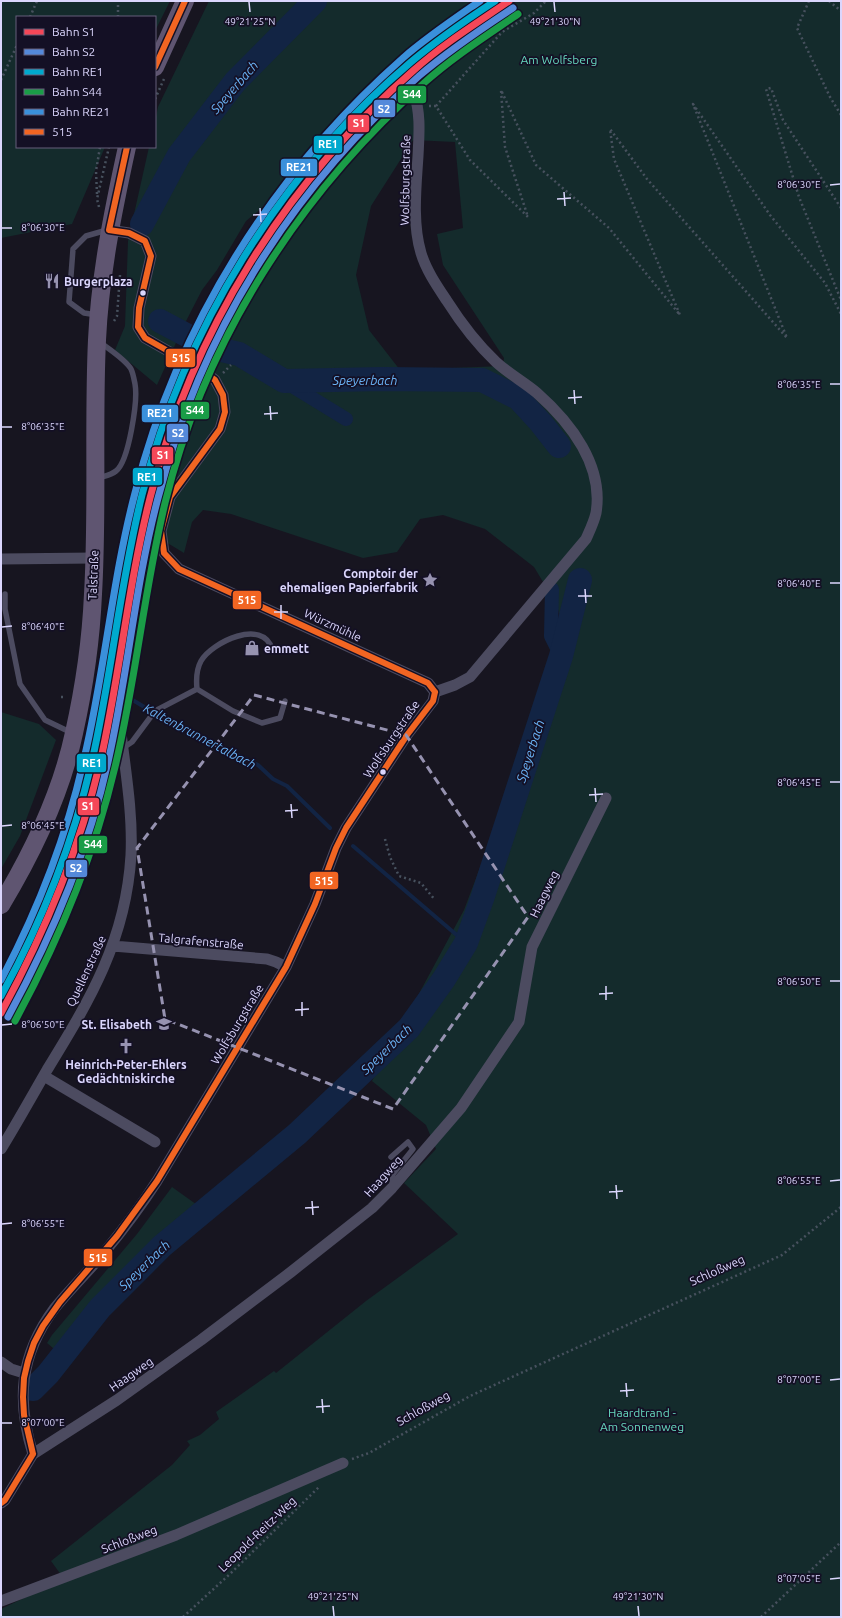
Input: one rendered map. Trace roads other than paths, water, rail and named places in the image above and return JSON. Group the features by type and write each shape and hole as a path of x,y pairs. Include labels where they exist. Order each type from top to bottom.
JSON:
{"main road":[{"path":"156,65 185,1"},
{"name":"Talstraße","path":"1,905 21,871 51,806 74,734 91,622 94,558 97,340 99,315 109,230 127,148"}],"street":[{"name":"Wolfsburgstraße","path":"24,1373 40,1330 54,1310 103,1254 143,1203 286,967 314,904 336,848 346,828 407,735 433,701 435,692 455,685 470,677 586,539 596,514 597,487 586,453 558,414 537,393 498,363 483,349 447,301 427,268 421,253 417,234 416,202 420,126 419,106 414,93"},
{"name":"Würzmühle","path":"109,230 129,233 145,241 151,256 139,308 138,321 138,327 145,338 200,369 215,380 223,395 225,412 220,429 170,497 161,531 164,553 179,569 428,683 435,692"},
{"path":"1,559 94,558"},
{"name":"Quellenstraße","path":"1,1149 86,1005 113,946 122,916 128,886 131,855 131,829 120,725"},
{"name":"Haagweg","path":"33,1454 117,1400 201,1340 353,1224 392,1188 461,1108 519,1022 532,947 606,798"},
{"name":"Talgrafenstraße","path":"113,946 267,959 286,967"},
{"path":"44,1076 155,1142"},
{"path":"1,1362 11,1369 24,1373 22,1406 25,1426 33,1454 5,1500 1,1503"},
{"name":"Schloßweg","path":"1,1601 176,1535 343,1463"}],"lane":[{"path":"99,315 84,313 69,302 73,249 86,236 109,230"},
{"path":"94,479 108,476 116,471 125,458 135,399 135,385 130,367 114,352 97,340"},
{"path":"5,594 5,609 20,684 44,720 74,734"},
{"path":"197,689 196,675 200,663 207,653 223,642 238,635 249,634 264,637 270,642 272,649"},
{"path":"197,689 233,711 262,723 280,718 285,701"},
{"path":"123,748 132,742 155,711 197,689"},
{"path":"391,1157 408,1142 413,1149 393,1174 392,1188"}],"waterway":[{"name":"Speyerbach","path":"142,224 179,155 235,82 315,1"},
{"name":"Speyerbach","path":"160,321 209,347 239,354 284,381 383,379 482,380 518,398 541,423 559,446"},
{"path":"284,381 346,419"},
{"name":"Speyerbach","path":"33,1389 48,1374 100,1308 162,1246 297,1134 409,1028 444,979 466,943 482,899 561,656 580,580"},
{"path":"552,589 551,636 561,656"},
{"name":"Kaltenbrunnertalbach","path":"121,695 126,696 156,714 258,765 273,779 287,786 330,828"},
{"name":"Kaltenbrunnertalbach","path":"353,846 466,943"}],"rail line":[{"name":"RE21","path":"1,980 39,899 69,816 84,759 98,693 120,559 135,493 154,431 177,370 204,311 236,255 272,202 312,151 356,103 403,58 431,35 480,1"},
{"name":"RE1","path":"1,996 43,911 76,822 99,728 134,528 142,495 160,434 183,373 211,315 243,258 279,204 320,153 364,106 411,62 452,30 495,1"},
{"name":"S1","path":"1,1013 46,922 82,828 100,763 107,730 142,531 150,498 168,437 191,377 218,319 250,264 285,211 325,161 368,114 425,60 509,1"},
{"name":"S2","path":"8,1017 54,924 67,893 90,828 100,795 115,729 143,563 158,498 176,437 199,378 226,322 257,268 292,216 330,166 373,120 419,76 465,40 513,8"},
{"name":"S44","path":"15,1021 46,960 74,897 97,833 115,767 129,701 151,569 165,503 182,443 205,384 232,328 263,274 298,222 336,173 379,126 435,73 518,14"}],"place":[{"name":"Burgerplaza","path":"52,281"},
{"name":"Comptoir der ehemaligen Papierfabrik","path":"430,580"},
{"name":"emmett","path":"252,648"},
{"name":"St. Elisabeth","path":"164,1024"},
{"name":"Heinrich-Peter-Ehlers Gedächtniskirche","path":"126,1046"}],"park label":[{"name":"Am Wolfsberg","path":"559,59"},
{"name":"Haardtrand - Am Sonnenweg","path":"642,1419"}]}
